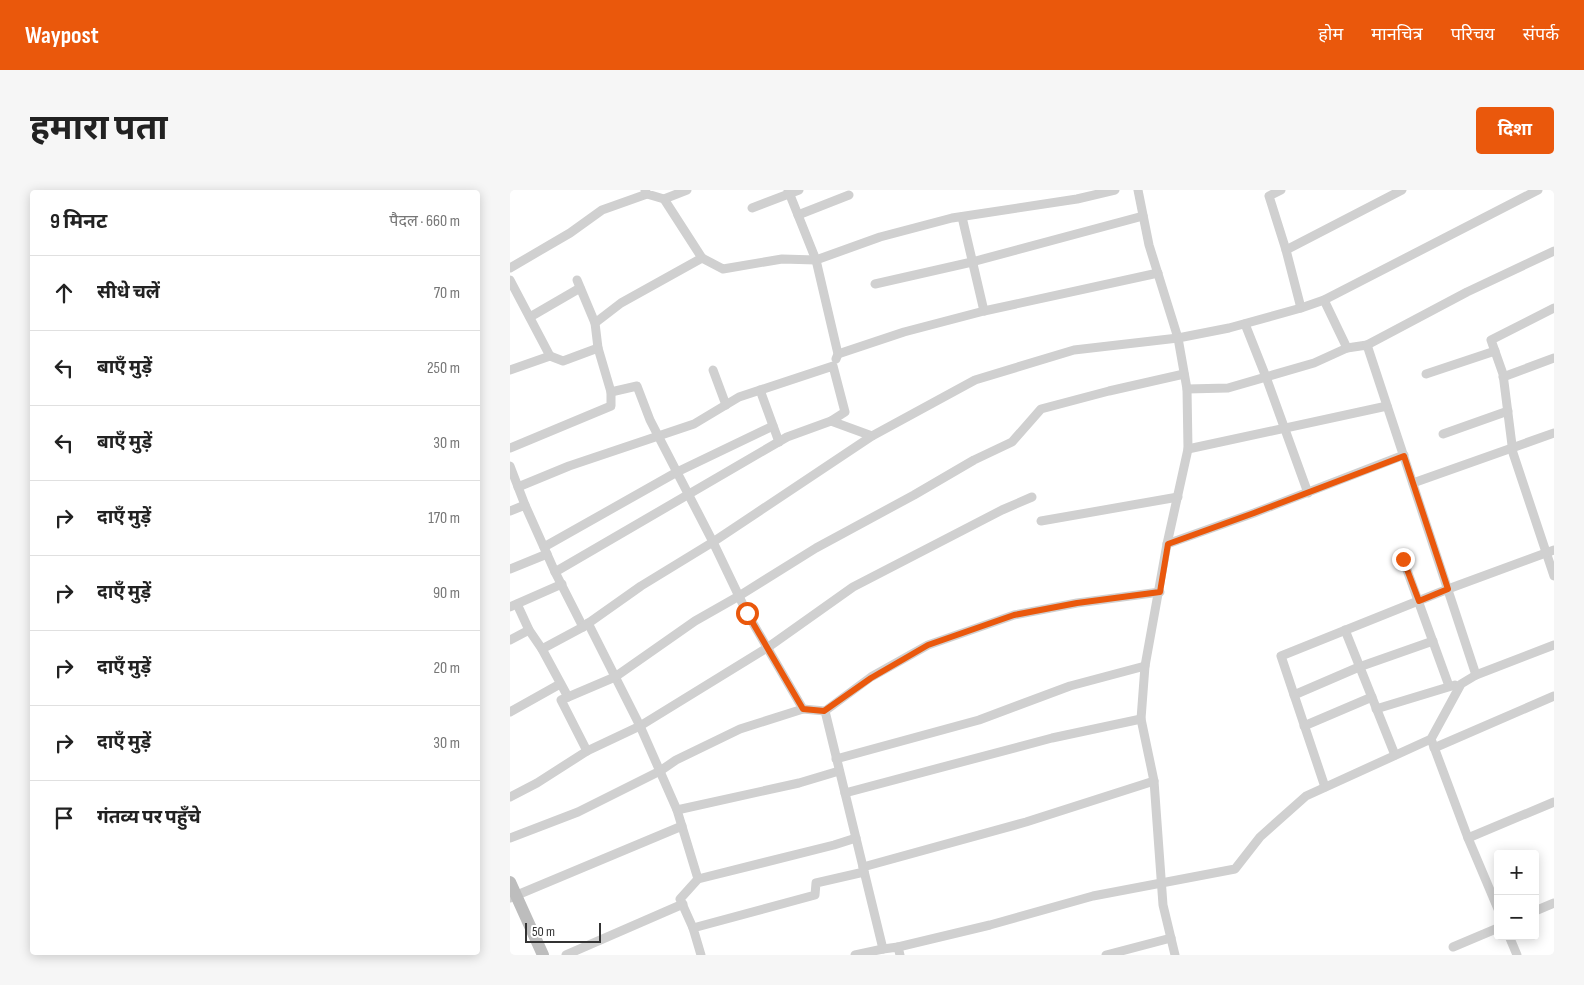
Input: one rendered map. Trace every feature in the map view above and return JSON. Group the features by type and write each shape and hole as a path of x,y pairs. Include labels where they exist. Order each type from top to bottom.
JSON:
{"street":[{"path":"664,199 687,190"},
{"path":"752,208 789,192 799,190"},
{"path":"510,268 570,233 602,210 646,192 664,199 702,258 723,269 782,259 816,260 880,237 962,217 1077,199 1115,190"},
{"path":"1138,190 1149,245 1178,338 1187,389 1188,450 1145,666 1141,719 1154,781 1164,905 1175,955"},
{"path":"1281,190 1269,193 1302,308"},
{"path":"1286,250 1402,190"},
{"path":"542,648 585,625 641,586 713,542 872,436 975,380 1074,350 1178,338 1245,324 1302,308 1324,300 1538,190"},
{"path":"556,572 787,437 831,421 845,412 833,366 838,354 816,260 789,192"},
{"path":"798,215 849,195"},
{"path":"876,284 972,262 1143,216"},
{"path":"962,217 984,311"},
{"path":"1187,389 1228,388 1314,363 1347,348 1367,345 1467,292 1554,251"},
{"path":"595,323 621,303 702,258"},
{"path":"838,354 904,332 984,311 1158,273"},
{"path":"510,280 514,297 530,318 550,356"},
{"path":"510,448 611,406 611,392 598,348 595,323 578,284 530,318"},
{"path":"1324,300 1347,348"},
{"path":"1554,308 1491,340 1503,377 1512,448 1550,552 1554,576"},
{"path":"1245,324 1308,493"},
{"path":"1367,345 1476,676"},
{"path":"510,370 550,356 563,361 598,348"},
{"path":"1426,374 1494,351"},
{"path":"1503,377 1554,358"},
{"path":"518,486 569,466 694,424 739,397 833,366"},
{"path":"712,370 726,405"},
{"path":"587,750 561,700 615,677 695,621 816,548 974,460 1012,442 1041,410 1109,390 1184,374"},
{"path":"611,392 637,386 650,420 739,596 803,709"},
{"path":"760,390 779,442"},
{"path":"1188,450 1387,406"},
{"path":"1443,434 1508,411"},
{"path":"831,421 872,436"},
{"path":"510,569 677,472 773,426"},
{"path":"1413,483 1554,433"},
{"path":"1168,544 1404,456"},
{"path":"510,469 524,505 562,584 615,677 640,726 677,810 698,879"},
{"path":"510,796 537,783 587,750 640,726 767,648 853,587 1002,510 1032,497"},
{"path":"1041,521 1178,497"},
{"path":"510,511 524,505"},
{"path":"1325,787 1281,656 1448,589 1550,552"},
{"path":"1403,559 1449,686"},
{"path":"562,584 514,605 542,648 568,697"},
{"path":"510,838 578,812 660,771 676,760 740,729 803,709 824,711 871,678 928,645 1014,615 1077,603 1160,592"},
{"path":"510,640 529,630"},
{"path":"1344,630 1395,755"},
{"path":"1294,695 1359,667 1433,641"},
{"path":"1376,709 1460,684 1554,645"},
{"path":"836,759 979,720 1070,686 1145,666"},
{"path":"510,712 560,684"},
{"path":"1460,684 1432,743 1468,838 1494,900"},
{"path":"855,955 883,949 899,951 1093,896 1235,869 1260,837 1306,796 1395,755 1432,743 1554,696"},
{"path":"1304,726 1372,697"},
{"path":"824,711 883,949"},
{"path":"844,793 1052,738 1141,719"},
{"path":"677,810 798,783 839,771"},
{"path":"693,928 815,895 816,883 1026,822 1154,781"},
{"path":"1468,838 1554,802"},
{"path":"513,897 682,826"},
{"path":"700,955 693,928 680,899 698,879 856,838"},
{"path":"510,882 513,897 543,955"},
{"path":"1539,909 1554,903"},
{"path":"566,955 683,904"},
{"path":"1453,947 1494,930"},
{"path":"1106,955 1171,938"},
{"path":"1511,940 1517,955"}],"route":[{"path":"747,613 803,709 824,711 871,678 928,645 1014,615 1077,603 1160,592 1168,544 1404,456 1448,589 1419,601 1403,559"}]}
